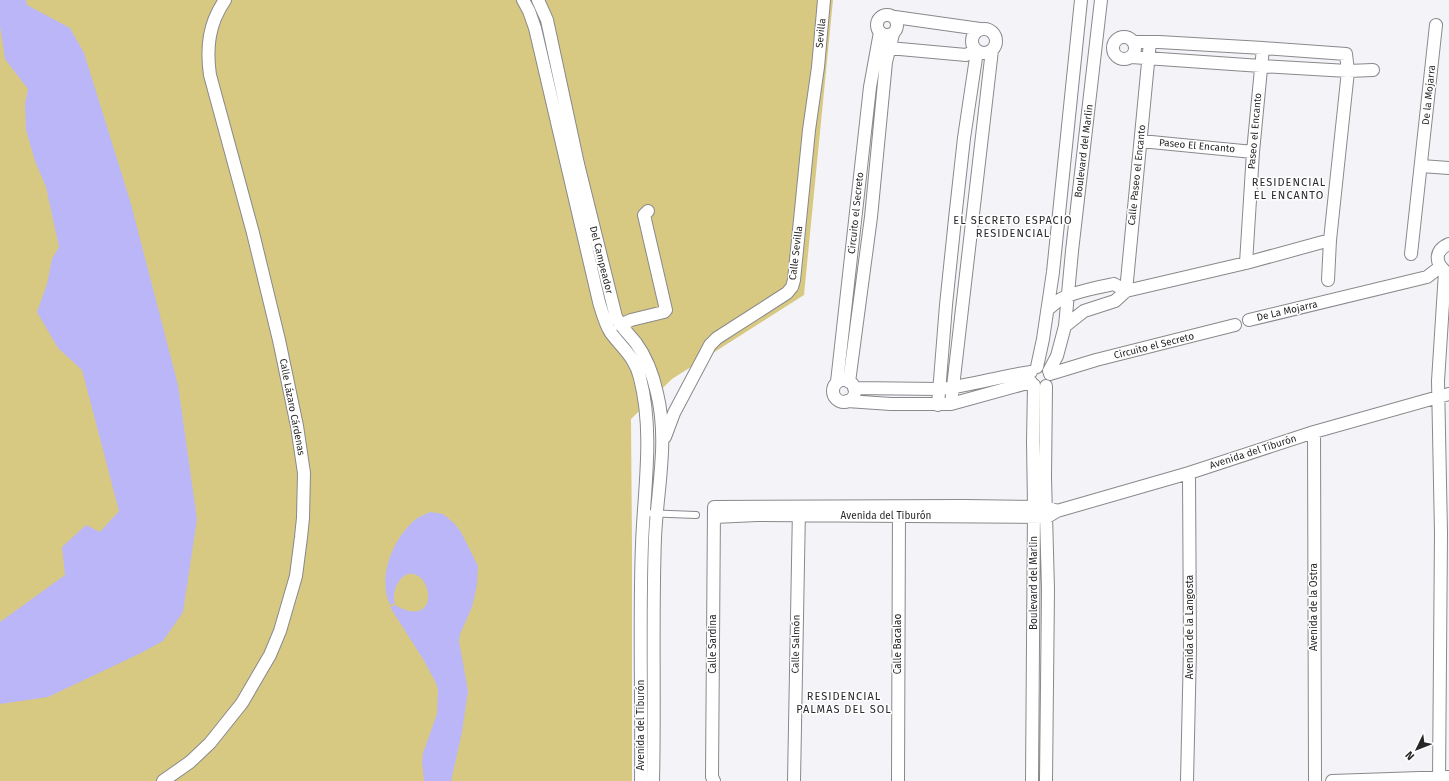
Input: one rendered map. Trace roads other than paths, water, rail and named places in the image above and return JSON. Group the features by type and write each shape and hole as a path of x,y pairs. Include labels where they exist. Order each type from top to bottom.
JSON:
{"street":[{"name":"Calle Lázaro Cárdenas","path":"162,781 190,762 210,743 242,703 270,655 280,631 296,576 301,537 304,473 297,426 279,340 253,233 207,59 209,38 213,20 225,0"},
{"name":"Del Campeador","path":"523,0 535,28 543,66 587,226 616,316 620,325 637,344 647,361 657,394 661,412 663,454 650,513"},
{"name":"Del Campeador","path":"538,0 547,20 587,226 594,284 605,321 610,331 629,353 636,364 644,392 648,445 650,513"},
{"name":"Sevilla","path":"818,67 824,0"},
{"name":"Boulevard del Marlin","path":"1046,781 1048,644 1044,512 1033,442 1033,377 1044,339 1054,272 1076,46 1082,0"},
{"name":"Boulevard del Marlin","path":"1032,781 1044,512 1048,377 1058,356 1065,326 1072,251 1101,0"},
{"path":"895,17 898,26 893,34 888,35 880,32 878,28 879,19 887,14 895,17 980,29 986,28 994,34 996,40 992,50 951,404"},
{"name":"De la Mojarra","path":"1411,254 1436,25"},
{"path":"980,29 976,31 972,40 973,46 976,50 982,53 992,50"},
{"name":"Circuito el Secreto","path":"847,384 871,217 883,46 880,32"},
{"name":"Circuito el Secreto","path":"847,384 856,216 870,87 883,46 893,34"},
{"path":"1328,280 1330,240 1348,71 1347,56 1345,53 1132,42 1125,38 1117,40 1113,47 1113,51 1118,58 1127,59 1131,57 1348,71 1373,70"},
{"path":"1131,57 1135,50 1132,42"},
{"name":"Calle Paseo el Encanto","path":"1126,291 1150,42"},
{"path":"883,46 966,55 976,50"},
{"path":"1076,46 1096,49"},
{"name":"Paseo el Encanto","path":"1246,263 1253,152 1263,48"},
{"path":"938,405 955,219 976,50"},
{"path":"543,66 555,63"},
{"name":"Calle Sevilla","path":"663,444 674,413 710,345 717,338 787,293 792,287 794,280 809,130 818,67"},
{"name":"Paseo El Encanto","path":"1141,141 1253,152"},
{"path":"1421,166 1449,168"},
{"path":"620,325 631,320 664,312 666,310 644,215 648,211"},
{"path":"856,216 871,217"},
{"path":"955,219 971,221"},
{"path":"1065,326 1084,311 1115,301 1126,291 1246,263 1330,240"},
{"path":"1332,781 1443,778 1441,532 1445,271 1437,260 1438,253 1442,247 1449,243"},
{"name":"De La Mojarra","path":"1249,320 1427,277 1445,271"},
{"path":"1048,310 1059,300 1068,295 1114,284 1126,291"},
{"name":"Circuito el Secreto","path":"1048,377 1096,360 1235,324"},
{"path":"1033,377 1014,374 952,388 939,389 847,384 833,390 834,394 839,400 938,405 951,404 1033,377 1041,367 1048,377 1038,387 1033,377"},
{"path":"847,384 854,396 847,401"},
{"name":"Avenida del Tiburón","path":"714,512 1044,512 1189,473 1314,432 1443,396"},
{"path":"646,418 661,412 674,413"},
{"name":"Avenida de la Ostra","path":"1314,432 1315,781"},
{"path":"1033,442 1046,441"},
{"path":"648,445 658,446 663,444"},
{"name":"Avenida de la Langosta","path":"1187,781 1190,649 1189,473"},
{"name":"Calle Salmón","path":"794,781 798,511"},
{"name":"Calle Sardina","path":"714,512 712,777 714,781"},
{"name":"Calle Bacalao","path":"898,781 899,512"},
{"name":"Avenida del Tiburón","path":"641,781 653,620 650,513"},
{"name":"Avenida del Tiburón","path":"647,701 653,781"}],"lane":[{"path":"650,513 696,515"}],"district":[{"name":"RESIDENCIAL EL ENCANTO","path":"1289,188"},
{"name":"EL SECRETO ESPACIO RESIDENCIAL","path":"1013,226"},
{"name":"RESIDENCIAL PALMAS DEL SOL","path":"844,702"}]}
